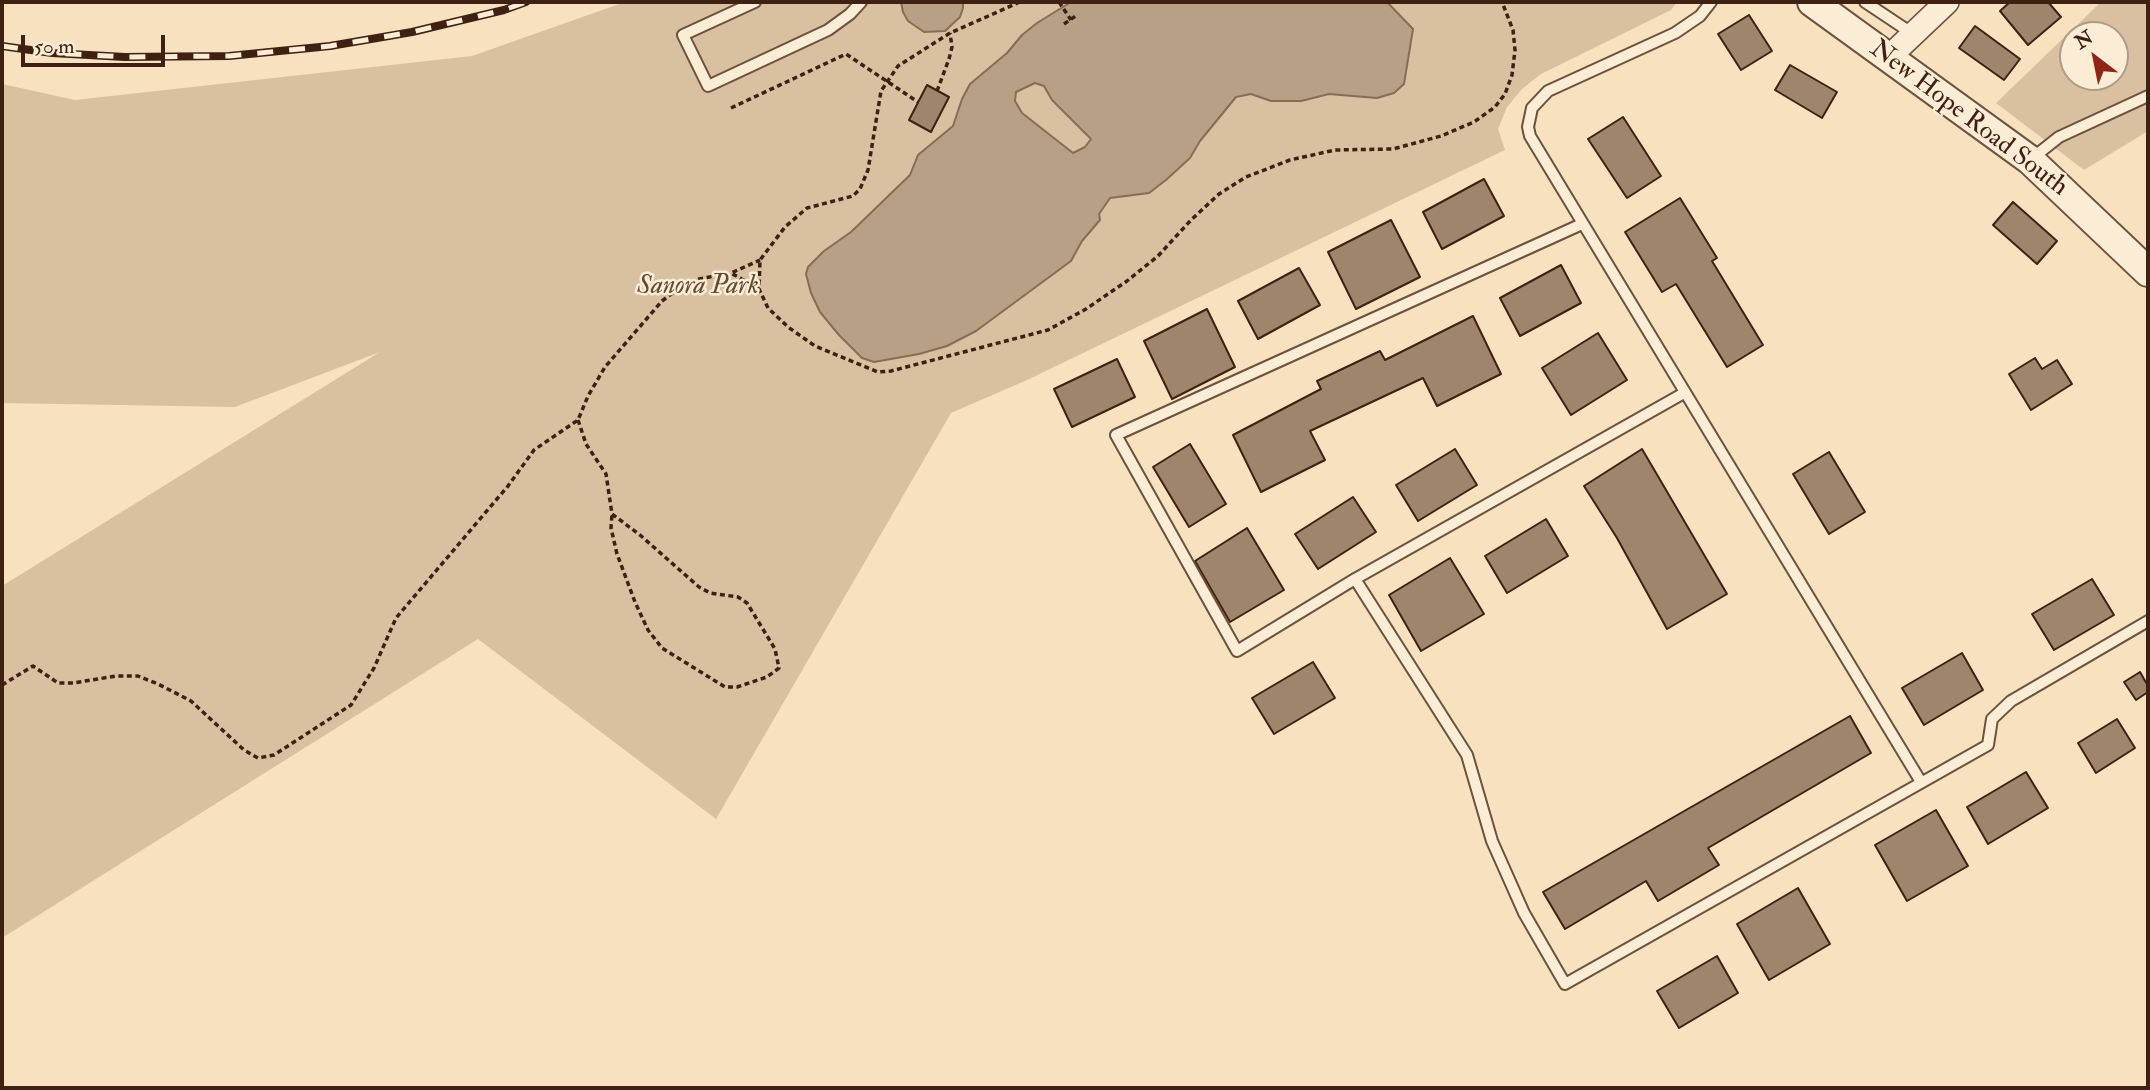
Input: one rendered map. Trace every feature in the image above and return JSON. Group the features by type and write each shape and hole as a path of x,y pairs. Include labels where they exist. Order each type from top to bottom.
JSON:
{"street":[{"name":"New Hope Road South","path":"1812,2 2030,160 2148,272"},
{"path":"1888,57 1947,2"}],"lane":[{"path":"755,2 683,35 708,86 828,30 850,15 861,2"},
{"path":"1711,2 1700,16 1682,29 1548,91 1532,108 1528,127 1530,136 1921,782"},
{"path":"1865,2 1913,34"},
{"path":"2030,160 2059,137 2148,96"},
{"path":"1582,225 1116,435 1237,651 1355,579 1684,393"},
{"path":"1355,579 1467,755 1492,841 1524,913 1564,984 1988,745 1992,719 2011,701 2148,621"}],"path":[{"path":"2,685 33,666 58,684 116,676 138,676 191,701 244,750 258,758 274,755 351,705 374,668 396,618 508,486 534,450 578,420 588,396 606,368 662,301 699,278 731,273 760,260 785,227 807,208 853,196 860,189 868,170 881,91 898,66 950,33 1020,2"},
{"path":"1059,2 1071,20"},
{"path":"760,260 759,289 768,308 797,333 833,354 878,372 891,371 1048,330 1086,309 1127,281 1158,256 1219,194 1246,177 1290,160 1335,149 1394,149 1441,136 1474,122 1495,107 1505,94 1512,75 1515,50 1513,30 1502,2"},
{"path":"1064,24 1077,15"},
{"path":"937,91 952,47 950,33"},
{"path":"731,108 846,54 918,102"},
{"path":"731,273 759,289"},
{"path":"578,420 586,444 606,474 612,514 611,528 617,554 639,611 662,648 724,687 737,687 766,677 779,667 775,649 747,603 738,597 710,593 699,587 612,514"}],"green space":[{"name":"Sanora Park","path":"625,2 1677,2 1671,10 1541,74 1522,89 1507,107 1498,129 1505,150 1027,380 951,413 716,819 478,639 2,938 2,586 380,352 235,407 2,403 2,84 75,100 472,56"},
{"path":"2101,2 2148,2 2148,131 2084,170 1996,103 2059,42 2059,91 2129,91 2129,21 2081,21"}],"shaded area":[{"path":"901,2 963,2 963,8 960,17 945,31 924,32 908,21"},
{"path":"1071,2 1387,2 1413,29 1404,84 1394,93 1377,98 1329,94 1301,101 1271,101 1251,94 1236,97 1200,141 1190,158 1166,180 1149,193 1110,198 1099,214 1100,220 1082,241 1071,261 976,331 947,346 919,354 874,362 862,358 820,312 811,293 806,274 808,267 824,251 851,232 910,175 918,155 953,126 970,84 1037,23","holes":["1035,83 1044,86 1052,100 1091,139 1085,147 1073,153 1022,113 1015,101 1016,92"]}],"building":[{"path":"2010,2 2048,2 2061,17 2028,45 2000,11"},
{"path":"1749,15 1772,51 1741,70 1718,34"},
{"path":"1975,26 2020,59 2004,80 1959,48"},
{"path":"1790,65 1837,92 1822,118 1775,90"},
{"path":"927,85 949,97 931,132 909,120"},
{"path":"1623,117 1661,176 1627,198 1588,139"},
{"path":"1484,179 1504,216 1442,249 1423,212"},
{"path":"1680,198 1717,258 1712,261 1763,345 1727,367 1676,284 1662,292 1625,232"},
{"path":"2013,202 2057,241 2037,264 1993,225"},
{"path":"1391,220 1420,277 1356,309 1328,252"},
{"path":"1561,265 1581,303 1520,336 1500,298"},
{"path":"1299,268 1320,305 1258,339 1238,301"},
{"path":"1207,309 1235,367 1172,399 1144,341"},
{"path":"1473,316 1501,374 1437,406 1423,378 1310,431 1325,460 1261,492 1233,435 1321,389 1317,381 1380,351 1385,360"},
{"path":"1598,333 1627,380 1571,415 1542,368"},
{"path":"2035,358 2042,369 2057,360 2072,384 2031,410 2009,374"},
{"path":"1117,359 1135,397 1072,427 1054,389"},
{"path":"1190,444 1226,504 1189,527 1153,467"},
{"path":"1455,449 1477,485 1418,521 1396,485"},
{"path":"1642,449 1727,594 1667,629 1617,538 1584,486"},
{"path":"1829,452 1865,512 1829,534 1793,474"},
{"path":"1353,497 1376,532 1318,569 1295,534"},
{"path":"1546,519 1568,556 1507,593 1485,556"},
{"path":"1247,528 1284,590 1230,622 1195,561"},
{"path":"1450,558 1484,614 1421,651 1389,595"},
{"path":"2092,579 2114,615 2054,650 2032,614"},
{"path":"1962,653 1983,690 1924,725 1902,688"},
{"path":"1313,662 1335,698 1274,734 1252,698"},
{"path":"2140,672 2148,686 2148,692 2136,700 2124,682"},
{"path":"1850,716 1871,753 1708,848 1719,865 1658,901 1646,881 1565,929 1543,892"},
{"path":"2117,719 2135,748 2096,773 2078,743"},
{"path":"2026,772 2048,808 1988,844 1967,807"},
{"path":"1936,810 1968,866 1907,901 1875,845"},
{"path":"1798,888 1830,944 1769,980 1737,924"},
{"path":"1717,956 1738,993 1679,1028 1657,991"}],"railway":[{"path":"2,46 52,53 125,57 229,56 330,46 412,32 504,10 526,2"}]}
